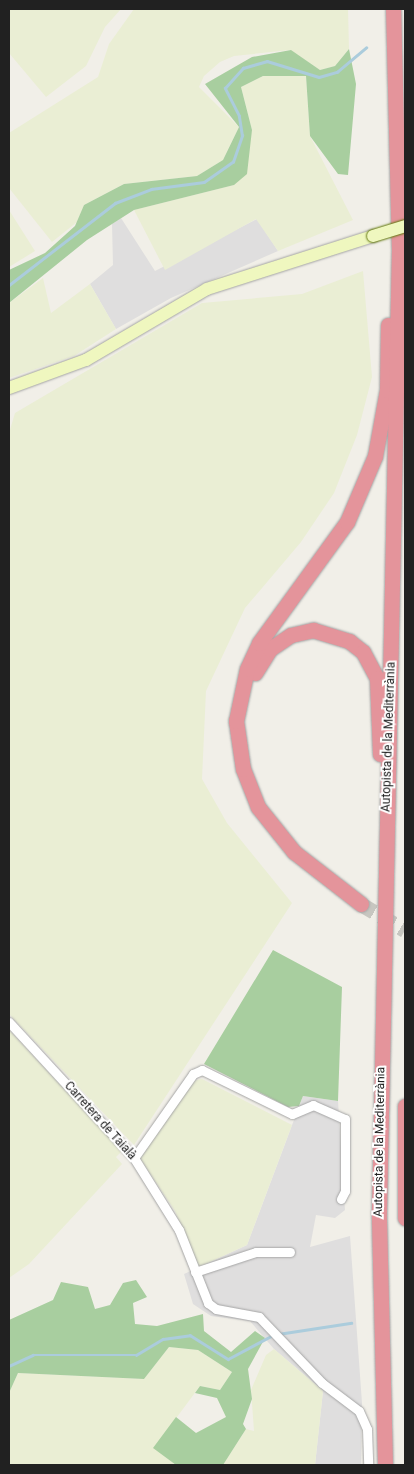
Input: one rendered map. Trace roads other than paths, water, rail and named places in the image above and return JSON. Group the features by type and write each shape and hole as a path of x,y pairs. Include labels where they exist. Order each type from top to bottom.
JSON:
{"highway":[{"name":"Autopista de la Mediterrània","path":"386,1465 379,1211 385,856 399,270 393,9"},
{"path":"385,856 379,692 372,664 357,646 328,632 291,635 262,658 251,684 246,738 252,771 288,832 314,859 361,899 294,852 258,807 243,769 236,721 245,676 259,643 347,522 375,456 386,390 389,308 399,270"},
{"name":"Autopista de la Mediterrània","path":"405,1106 405,1218"}],"street":[{"path":"9,388 98,354 198,293 405,226"},
{"name":"Carretera de Taialà","path":"9,1022 134,1158 179,1230 210,1306 259,1317 322,1383 357,1408 367,1429 368,1465"},
{"path":"134,1158 193,1074 202,1070 292,1114 316,1105 345,1118 345,1191 341,1200"},
{"path":"196,1272 256,1252 290,1252"}],"waterway":[{"path":"9,285 115,203 151,189 204,182 233,162 242,136 239,116 225,88 243,68 267,61 319,77 337,72 366,48"},
{"path":"278,1334 351,1323"},
{"path":"9,1366 33,1355 136,1355 163,1339 190,1335 228,1359 273,1335"}],"tunnel":[{"path":"361,904 405,930"}]}
